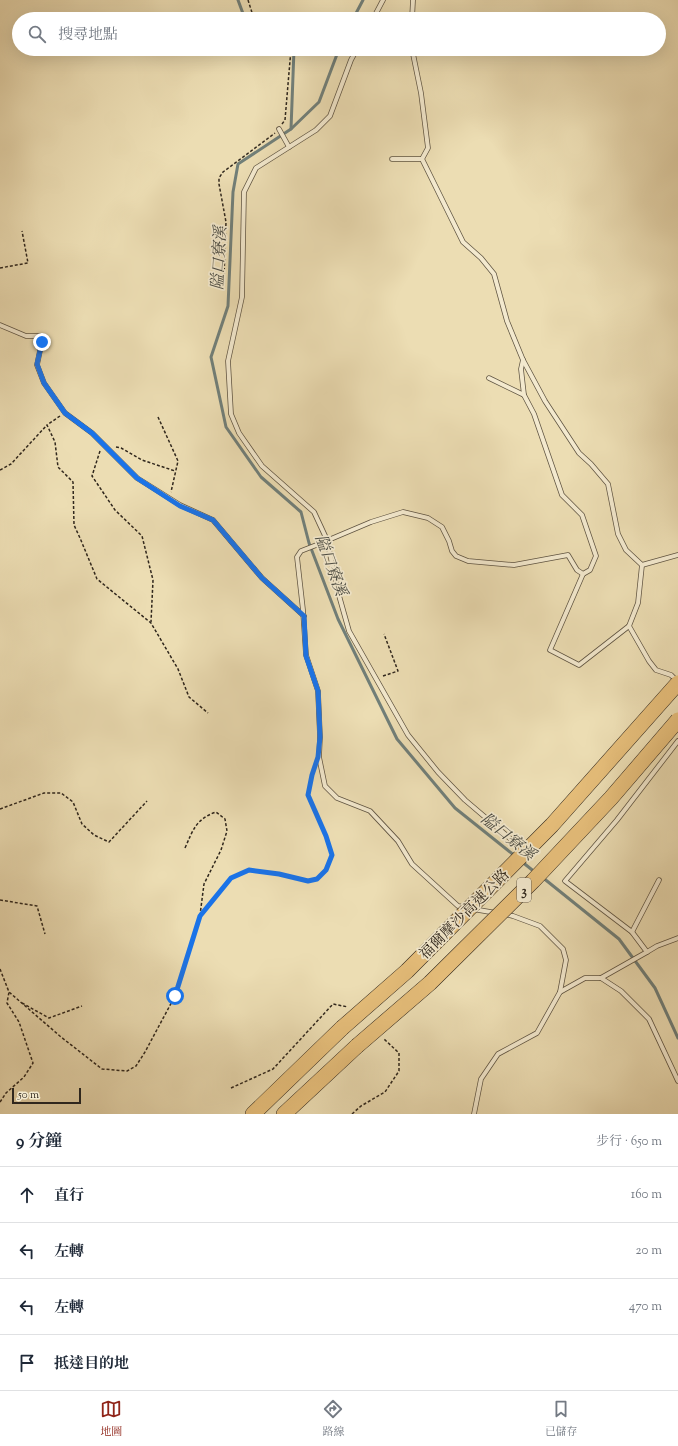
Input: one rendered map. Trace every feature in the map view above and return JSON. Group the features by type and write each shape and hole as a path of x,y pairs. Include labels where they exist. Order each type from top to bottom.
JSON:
{"highway":[{"name":"福爾摩沙高速公路","path":"253,1114 342,1028 407,971 552,825 678,682"},
{"name":"福爾摩沙高速公路","path":"284,1114 357,1046 430,983 533,881 611,798 678,720"}],"lane":[{"path":"377,12 383,0"},
{"path":"412,0 412,12"},
{"path":"353,56 330,116 316,130 256,168 244,192 242,297 228,361 231,414 239,433 262,466 314,512 326,540 349,632 408,735 438,772 465,800 520,847"},
{"path":"413,56 421,93 428,148 422,159"},
{"path":"279,130 289,147"},
{"path":"392,159 422,159"},
{"path":"422,159 463,242 481,258 494,274 507,321 523,360 545,401 579,453 591,464 608,484 618,534 626,550 642,565"},
{"path":"0,325 26,336 40,336 42,342 37,364 44,383 65,413 92,433 137,478 180,506 213,520 262,578 304,616"},
{"path":"523,360 521,369 524,395 534,414 562,495 582,515 596,556 590,570 583,574 550,650 579,666 629,626 638,603 642,565"},
{"path":"490,378 524,395"},
{"path":"474,1114 481,1079 498,1054 537,1033 560,992 566,960 564,948 540,926 513,916 458,906 412,864 398,841 370,811 337,798 325,786 318,757 320,737 318,691 306,656 301,583 297,557 301,552 326,540 371,522 403,512 428,518 442,527 452,551 456,556 468,561 514,565 568,555 577,570 583,574"},
{"path":"642,565 678,555"},
{"path":"629,626 649,661 656,670 671,675 678,682"},
{"path":"647,952 632,932 565,881 617,820 678,741"},
{"path":"632,932 659,880"},
{"path":"560,992 585,978 601,978 657,946 678,938"},
{"path":"601,978 621,991 650,1019 678,1081"}],"path":[{"path":"248,0 252,12"},
{"path":"224,276 226,222 219,178 223,172 279,130 285,120 290,56"},
{"path":"0,268 28,263 22,231"},
{"path":"0,470 11,464 47,425 65,413"},
{"path":"158,417 178,461 170,499"},
{"path":"47,425 55,442 58,467 73,482 74,525 97,579 151,623 178,669 189,697 208,713"},
{"path":"151,623 153,580 142,536 115,510 92,476 100,451 106,446 121,448 142,460 175,471"},
{"path":"375,678 398,671 384,634"},
{"path":"200,916 231,878 249,870 279,874 308,881 317,879 326,870 332,855 326,836 308,795 312,775 318,757"},
{"path":"0,809 44,794 61,792 73,802 82,824 94,835 109,842 147,801"},
{"path":"0,969 9,992 102,1070 127,1071 136,1066 175,996 200,916 204,884 221,850 227,831 225,819 216,812 205,816 196,824 185,848"},
{"path":"0,900 37,906 45,934"},
{"path":"0,1102 6,1093 24,1077 33,1063 19,1022 7,1003 9,992"},
{"path":"18,1000 50,1018 82,1006"}],"waterway":[{"path":"238,0 242,12"},
{"name":"隘口寮溪","path":"357,12 363,0"},
{"path":"291,129 294,56"},
{"name":"隘口寮溪","path":"336,56 319,102 291,129 238,164 233,192 228,306 211,357 226,427 261,477 301,512 309,543 338,619 397,739 455,808 515,856"},
{"name":"隘口寮溪","path":"521,861 536,873"},
{"name":"隘口寮溪","path":"542,877 619,939 655,988 678,1038"}],"route":[{"path":"42,342 37,364 44,383 65,413 92,433 137,478 180,506 213,520 262,578 304,616 306,656 318,691 320,737 318,757 312,775 308,795 326,836 332,855 326,870 317,879 308,881 279,874 249,870 231,878 200,916 175,996"}]}
